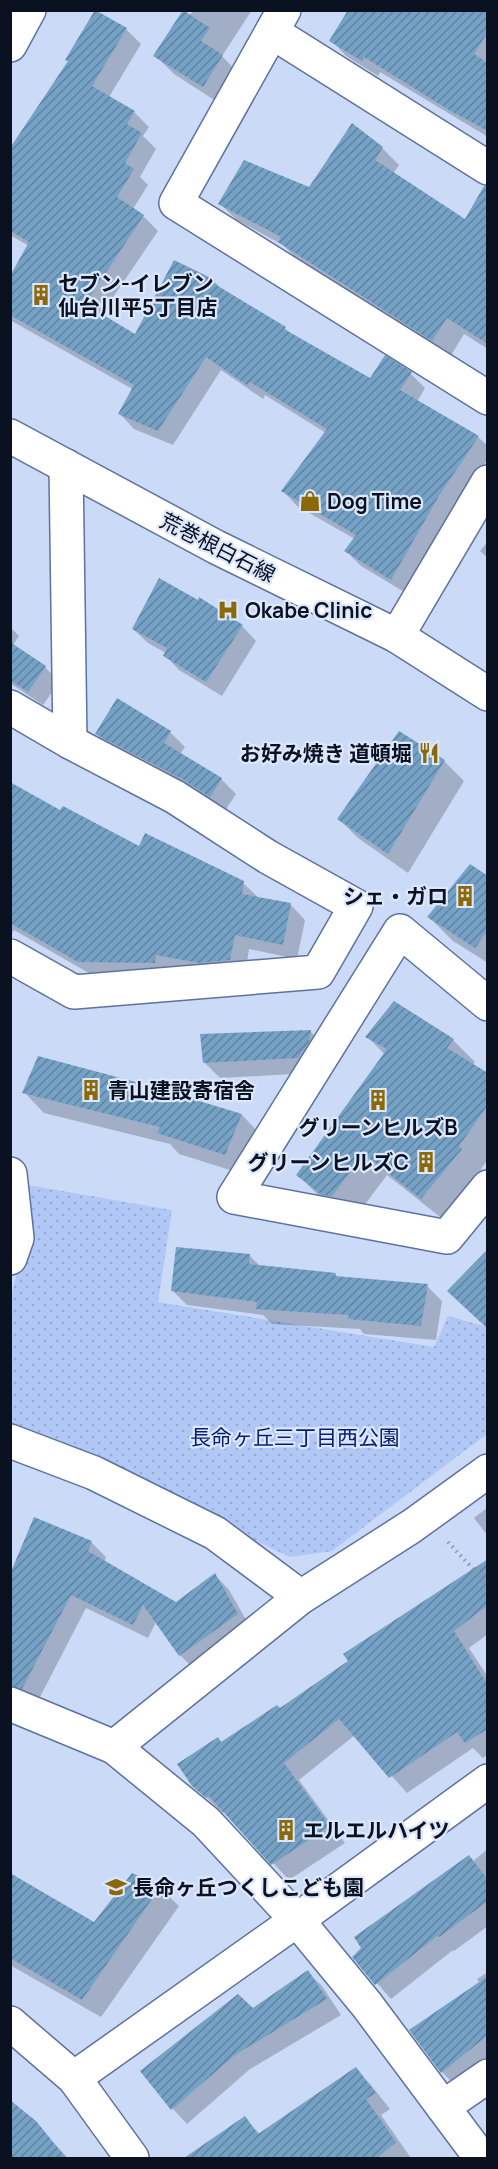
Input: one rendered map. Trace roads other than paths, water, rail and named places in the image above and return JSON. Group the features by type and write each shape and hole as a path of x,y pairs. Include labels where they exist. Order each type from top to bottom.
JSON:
{"street":[{"path":"10,45 29,10"},
{"path":"488,168 278,21 176,203 488,398"},
{"name":"荒巻根白石線","path":"10,436 216,547 397,636 488,694"},
{"path":"66,466 70,742"},
{"path":"397,636 488,482"},
{"path":"10,707 70,742 175,797 268,857 356,906 318,972 74,992 10,956"},
{"path":"488,1004 400,931 234,1197 447,1236 488,1187"},
{"path":"10,1174 17,1238 10,1258"},
{"path":"10,1441 94,1473 215,1533 301,1597"},
{"path":"114,1747 301,1597 424,1518 488,1470"},
{"path":"10,1704 114,1747 206,1822 297,1920 367,2005 481,2158"},
{"path":"74,2078 488,1781"},
{"path":"10,2023 74,2078 132,2158"},
{"path":"443,2107 488,2076"}],"place":[{"name":"セブン-イレブン 仙台川平5丁目店","path":"41,295"},
{"name":"Dog Time","path":"310,501"},
{"name":"Okabe Clinic","path":"228,610"},
{"name":"お好み焼き 道頓堀","path":"429,753"},
{"name":"シェ・ガロ","path":"465,896"},
{"name":"青山建設寄宿舎","path":"91,1090"},
{"name":"グリーンヒルズB","path":"378,1100"},
{"name":"グリーンヒルズC","path":"426,1162"},
{"name":"エルエルハイツ","path":"286,1830"},
{"name":"長命ヶ丘つくしこども園","path":"116,1887"}],"park label":[{"name":"長命ヶ丘三丁目西公園","path":"295,1437"}]}
